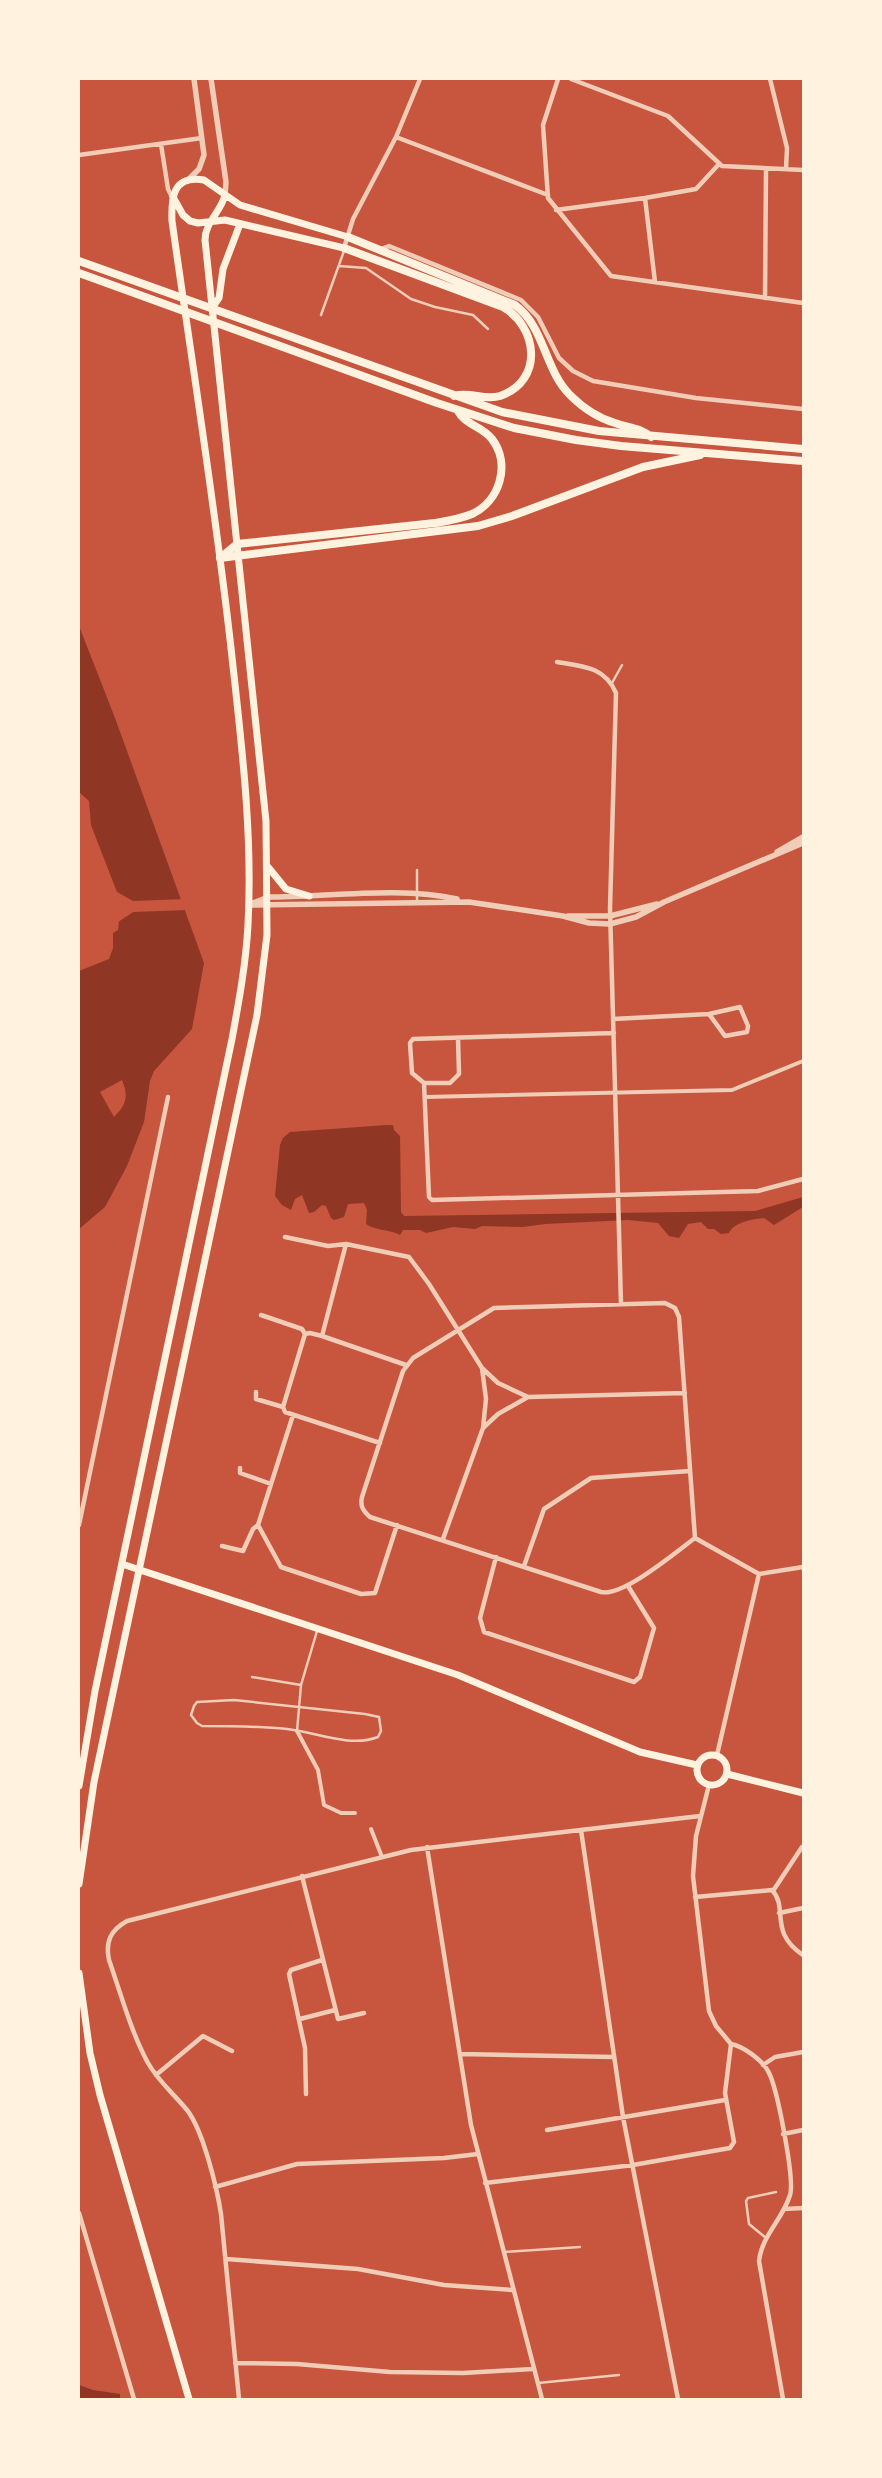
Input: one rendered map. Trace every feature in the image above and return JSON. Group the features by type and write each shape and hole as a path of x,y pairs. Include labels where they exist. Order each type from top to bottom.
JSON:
{"main road":[{"path":"79,1786 94,1700 232,1039 243,973 249,905 248,832 243,756 220,558 174,231 172,197 178,187 187,180 206,180 225,195 245,206 348,237 514,305 534,325 552,370 570,396 595,415 616,424 640,428 651,437"},
{"path":"79,1884 94,1782 255,1025 264,971 268,867 262,770 205,236 206,229 222,208 225,195"},
{"path":"172,197 183,215 190,222 201,223 212,220 225,220 344,248 502,307 521,323 530,338 531,353 527,370 519,383 511,390 494,397 482,397 466,393 454,396"},
{"path":"212,308 219,298 223,269 240,224"},
{"path":"79,261 454,396 536,420 599,431 651,437 803,449"},
{"path":"79,273 458,410 514,428 576,440 703,454 803,461"},
{"path":"220,558 237,544 454,520 476,512 489,502 496,490 501,477 501,460 497,447 486,432 462,419 458,410"},
{"path":"220,558 487,524 643,467 703,454"},
{"path":"268,867 286,889 309,896"},
{"path":"122,1564 415,1660 481,1684 640,1752 697,1764"},
{"path":"716,1755 725,1762 727,1774 720,1784 709,1785 699,1779 697,1764 706,1756 716,1755"},
{"path":"727,1774 803,1793"},
{"path":"79,1973 90,2053 100,2095 189,2399"}],"street":[{"path":"187,180 202,163 204,155 194,79"},
{"path":"211,79 226,182 225,195"},
{"path":"344,248 354,219 396,137 420,79"},
{"path":"558,79 543,125 548,195 556,210 611,276 803,303"},
{"path":"571,79 668,116 719,164 766,169 803,170"},
{"path":"770,79 787,148 786,169"},
{"path":"396,137 548,195"},
{"path":"79,156 202,138"},
{"path":"161,144 168,189 172,197"},
{"path":"556,210 696,189 719,164"},
{"path":"765,298 766,169"},
{"path":"645,198 656,282"},
{"path":"379,250 389,246 516,296 534,312 552,347 570,369 597,382 712,400 803,409"},
{"path":"557,662 600,672 612,683 616,693 610,924 620,1207 621,1304"},
{"path":"769,857 803,837"},
{"path":"249,905 309,896 417,898 469,902 563,916 589,923 610,924 636,917 664,902 803,843"},
{"path":"268,901 417,898"},
{"path":"563,916 610,916 664,902"},
{"path":"614,1019 709,1014 740,1007 748,1026 747,1032 725,1036 709,1014"},
{"path":"614,1033 413,1039 410,1044 412,1072 424,1084 429,1197 432,1200 758,1191 803,1179"},
{"path":"424,1084 450,1083 459,1074 458,1038"},
{"path":"425,1097 732,1090 803,1061"},
{"path":"79,1525 168,1097"},
{"path":"285,1237 328,1246 346,1244 408,1257 421,1271 482,1368 498,1383 528,1397"},
{"path":"322,1336 346,1244"},
{"path":"665,1303 675,1308 679,1318 696,1538 628,1586 613,1593 605,1593 443,1539 370,1517 362,1507 362,1497 406,1365 494,1308 665,1303"},
{"path":"261,1315 302,1329 305,1334 283,1408"},
{"path":"305,1334 310,1333 322,1336 406,1365"},
{"path":"443,1539 483,1428 486,1399 482,1368"},
{"path":"256,1392 256,1399 283,1408 285,1412 380,1443"},
{"path":"483,1428 498,1414 528,1397 685,1392"},
{"path":"222,1546 240,1552 243,1551 253,1529 258,1525 293,1415"},
{"path":"240,1468 240,1474 271,1484"},
{"path":"524,1566 544,1509 591,1478 690,1471"},
{"path":"258,1525 281,1567 361,1594 375,1593 396,1525"},
{"path":"696,1538 759,1574 803,1567"},
{"path":"496,1557 480,1618 484,1632 634,1682 640,1677 654,1628 628,1586"},
{"path":"716,1755 759,1574"},
{"path":"296,1732 318,1770 324,1805 341,1813 355,1813"},
{"path":"709,1785 700,1816 694,1855 694,1897 709,2011 716,2026 731,2044 737,2045 763,2065 772,2080 791,2185 790,2194 784,2209 766,2238 760,2252 760,2270 783,2399"},
{"path":"239,2399 226,2259 216,2186 197,2129 188,2111 156,2075 141,2049 109,1960 107,1945 110,1937 118,1927 127,1921 302,1876 428,1847 700,1816"},
{"path":"371,1829 382,1857"},
{"path":"581,1830 623,2118 678,2399"},
{"path":"428,1847 469,2112 512,2290 536,2384 542,2399"},
{"path":"802,1847 773,1891 787,1942 803,1955"},
{"path":"302,1876 338,2019 364,2013"},
{"path":"694,1897 766,1889 773,1891"},
{"path":"779,1913 803,1908"},
{"path":"306,2094 305,2048 289,1974 291,1970 322,1960"},
{"path":"300,2020 335,2010"},
{"path":"156,2075 204,2036 232,2051"},
{"path":"485,2182 633,2166 730,2148 734,2142 726,2100 731,2044"},
{"path":"763,2065 775,2057 803,2052"},
{"path":"461,2054 614,2057"},
{"path":"547,2130 726,2100"},
{"path":"783,2134 803,2130"},
{"path":"216,2186 267,2170 297,2164 444,2158 478,2154"},
{"path":"784,2209 803,2208"},
{"path":"79,2213 134,2399"},
{"path":"226,2259 358,2269 444,2285 512,2290"},
{"path":"235,2363 297,2364 390,2372 462,2372 532,2368"}],"lane":[{"path":"321,315 344,248"},
{"path":"339,266 366,268 412,299 435,307 473,315 482,321 488,329"},
{"path":"612,683 622,665"},
{"path":"417,870 417,898"},
{"path":"296,1732 301,1685 318,1627"},
{"path":"252,1676 301,1685"},
{"path":"203,1701 252,1701 298,1706 379,1717 382,1731 378,1737 363,1740 241,1726 202,1726 196,1723 192,1715 194,1706 203,1701"},
{"path":"766,2238 750,2224 746,2201 748,2198 776,2192"},
{"path":"503,2252 580,2247"},
{"path":"536,2384 619,2375"}],"shaded area":[{"path":"79,626 115,718 204,963 192,1029 154,1071 150,1081 144,1122 127,1166 105,1207 79,1229 79,971 109,959 113,948 113,933 118,930 119,921 133,912 133,902 117,892 91,825 89,801 79,792","holes":["122,1080 126,1096 124,1105 114,1117 100,1092"]},
{"path":"393,1125 394,1130 400,1136 401,1212 404,1216 755,1211 803,1197 803,1207 774,1225 764,1218 755,1219 735,1226 729,1233 721,1234 714,1229 708,1229 701,1222 688,1224 679,1238 669,1236 658,1223 628,1220 545,1224 523,1227 482,1226 475,1229 453,1227 426,1233 420,1230 403,1230 400,1235 366,1224 367,1210 364,1203 348,1204 344,1217 334,1220 331,1218 326,1206 322,1205 314,1212 309,1213 302,1195 295,1199 291,1210 282,1205 275,1196 280,1145 283,1138 290,1132"},
{"path":"79,2385 93,2390 120,2394 120,2399 79,2398"}],"pier":[{"path":"117,892 133,901 185,899 189,910 133,912 118,922 118,918 131,910 131,903 117,895"}]}
